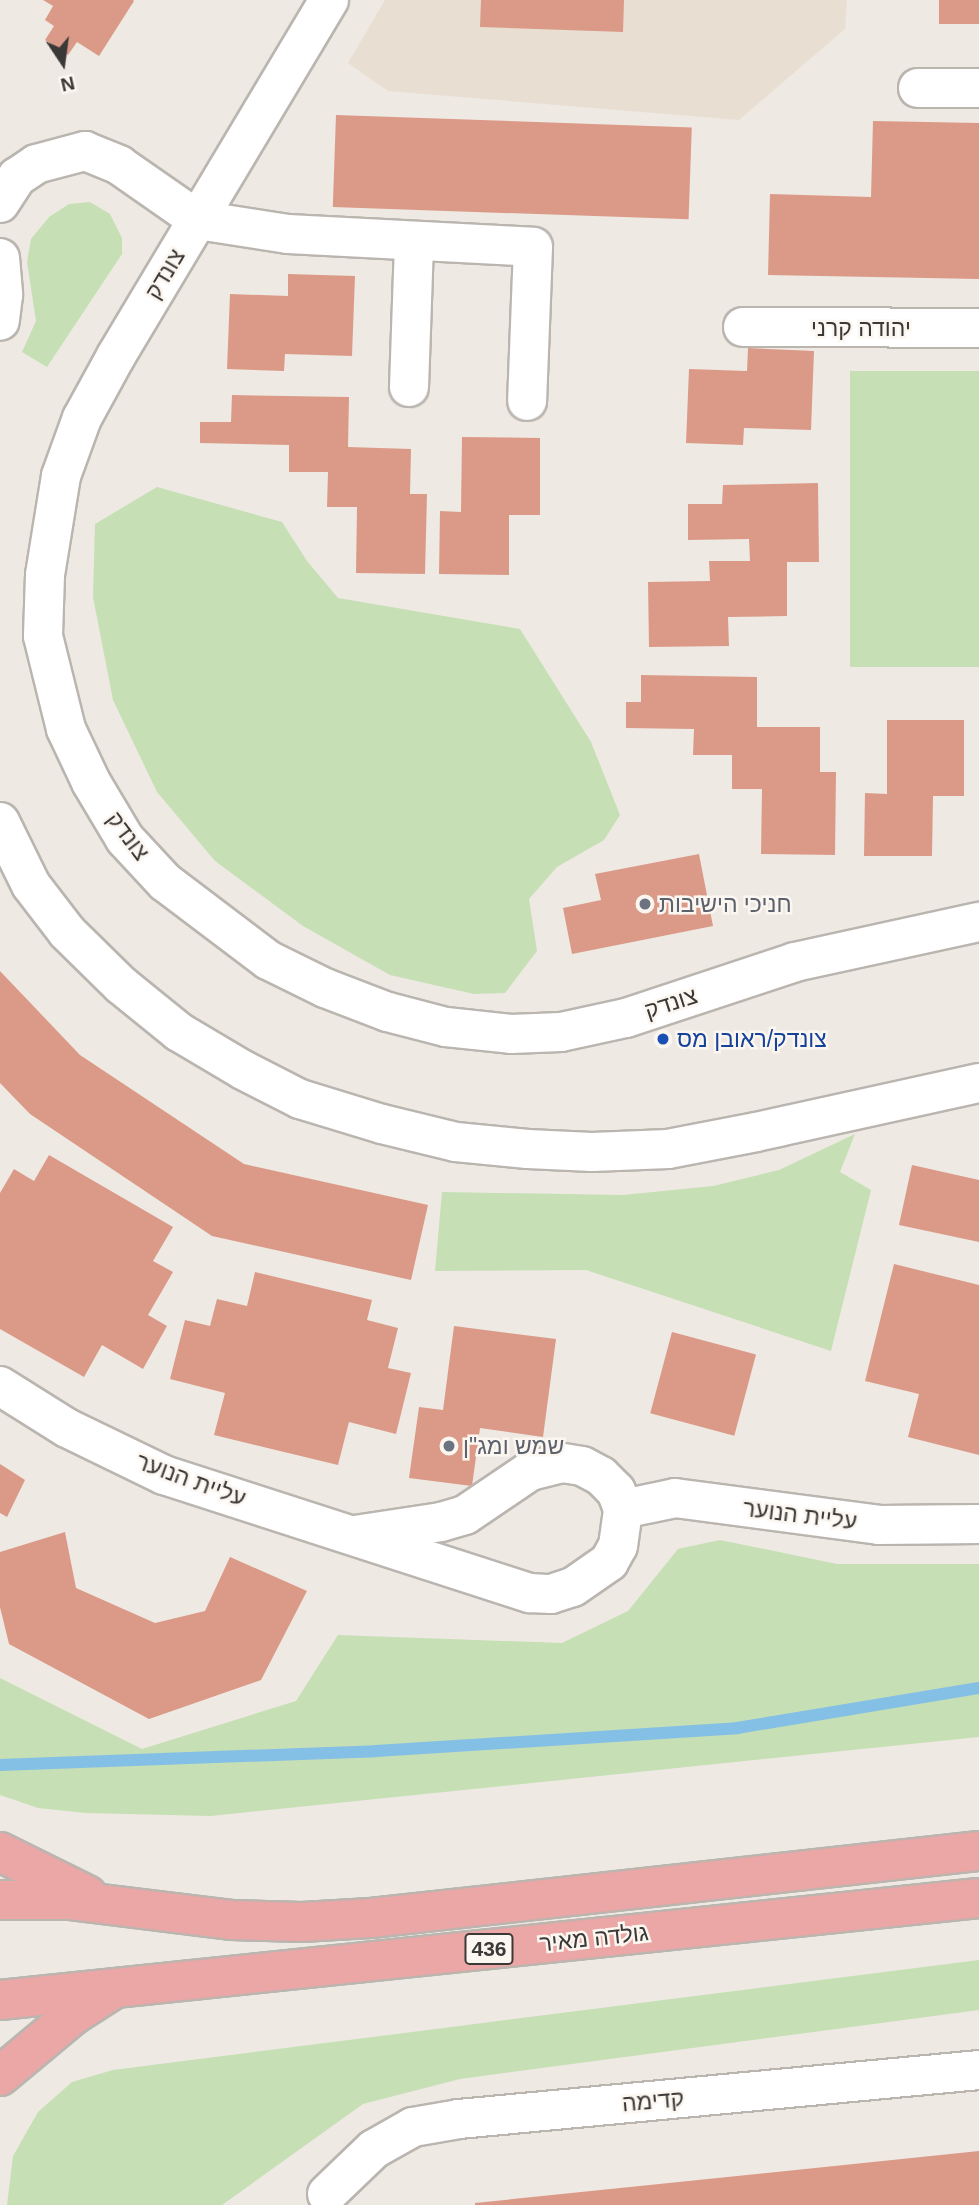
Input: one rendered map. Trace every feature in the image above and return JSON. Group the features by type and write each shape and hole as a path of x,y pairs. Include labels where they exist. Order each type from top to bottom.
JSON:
{"main road":[{"name":"גולדה מאיר","path":"0,1899 105,1903 231,1920 302,1922 358,1919 979,1851"},
{"path":"0,1852 105,1903"},
{"name":"גולדה מאיר","path":"0,2000 979,1898"},
{"path":"0,2076 73,2015 117,1987"}],"street":[{"name":"צונדק","path":"329,0 82,418 61,476 45,575 43,636 66,729 91,782 125,839 165,882 268,961 325,988 388,1012 446,1027 511,1034 561,1032 626,1018 796,962 979,922"},
{"path":"918,88 979,88"},
{"path":"0,202 17,177 36,164 85,151 119,166 198,220 288,234 533,247 527,401"},
{"path":"409,387 414,241"},
{"path":"0,258 3,295 0,321"},
{"name":"יהודה קרני","path":"743,327 979,328"},
{"path":"0,822 31,885 67,932 121,985 179,1032 243,1070 300,1099 382,1124 456,1142 528,1149 592,1152 668,1149 979,1083"},
{"name":"עליית הנוער","path":"0,1386 67,1428 164,1475 530,1593 551,1594 573,1587 609,1562 618,1546 623,1509 616,1491 601,1476 582,1466 562,1463 530,1471 465,1515 441,1522 355,1535"},
{"name":"עליית הנוער","path":"623,1509 676,1498 879,1525 979,1524"},
{"name":"קדימה","path":"342,2192 374,2149 413,2127 979,2070"}],"shaded area":[{"path":"385,0 847,0 845,29 739,120 388,91 348,63"}],"green space":[{"path":"90,202 110,214 122,238 122,254 47,367 22,352 36,321 27,262 31,239 49,217 69,204"},
{"path":"850,371 979,371 979,667 850,667"},
{"path":"157,487 282,522 307,561 338,598 520,629 591,742 620,815 604,840 557,867 529,899 537,951 505,993 474,994 390,975 303,926 215,861 157,792 113,700 93,597 95,524"},
{"path":"855,1134 840,1172 871,1190 831,1351 586,1270 435,1271 442,1192 623,1195 713,1186 779,1170"},
{"path":"720,1540 837,1564 979,1564 979,1737 211,1816 86,1813 38,1808 0,1795 0,1678 142,1749 296,1701 338,1635 562,1643 628,1611 678,1549"},
{"path":"979,1960 979,2010 460,2079 363,2104 222,2205 7,2205 13,2156 38,2112 72,2082 113,2070"}],"building":[{"path":"43,0 134,1 99,56 77,42 68,55 45,40 54,26 45,20 53,6"},
{"path":"481,0 624,0 623,32 480,27"},
{"path":"939,0 979,0 979,24 939,24"},
{"path":"336,115 692,127 689,219 333,207"},
{"path":"873,121 979,123 979,279 768,275 770,194 871,197"},
{"path":"288,274 355,276 352,356 285,354 284,371 227,369 230,294 288,296"},
{"path":"748,348 814,351 811,430 744,428 743,445 686,443 689,369 747,371"},
{"path":"232,395 349,397 348,447 411,449 410,494 427,494 425,574 356,573 357,507 327,507 328,472 289,472 289,445 200,443 200,422 231,422"},
{"path":"462,437 540,438 540,515 509,515 509,575 439,574 440,511 461,512"},
{"path":"818,483 819,562 787,562 787,616 728,617 729,646 649,647 648,582 710,581 709,561 750,561 749,539 688,540 688,504 722,504 723,485"},
{"path":"641,675 757,677 757,727 820,727 820,772 836,772 835,855 761,854 762,789 732,789 732,755 693,755 694,729 626,728 626,702 641,702"},
{"path":"887,720 964,720 964,796 933,796 932,856 864,856 865,793 887,794"},
{"name":"חניכי הישיבות","path":"699,854 713,926 572,954 563,908 601,900 595,874"},
{"path":"0,971 80,1055 244,1164 428,1205 411,1280 212,1236 30,1114 0,1083"},
{"path":"49,1155 173,1227 153,1261 173,1272 148,1315 167,1326 143,1369 102,1345 84,1377 0,1329 0,1193 14,1169 34,1181"},
{"path":"912,1165 979,1180 979,1242 899,1225"},
{"path":"894,1264 979,1285 979,1455 908,1437 919,1394 865,1381"},
{"path":"255,1272 372,1300 367,1320 398,1328 388,1368 411,1373 396,1434 349,1422 338,1465 214,1435 225,1393 170,1379 185,1320 210,1326 217,1299 247,1306"},
{"path":"454,1326 556,1339 543,1437 480,1428 472,1486 409,1478 419,1407 443,1410"},
{"path":"672,1332 756,1355 734,1436 650,1413"},
{"path":"0,1464 25,1480 7,1517 0,1513"},
{"path":"65,1532 76,1588 155,1623 205,1611 230,1557 307,1591 261,1680 149,1719 9,1644 0,1607 0,1552"},
{"path":"979,2151 979,2205 475,2205 475,2203"}],"waterway":[{"path":"0,1765 376,1751 737,1728 979,1688"}],"place":[{"name":"חניכי הישיבות","path":"645,904"},
{"name":"צונדק/ראובן מס","path":"663,1039"},
{"name":"שמש ומג\"ן","path":"449,1446"}]}
